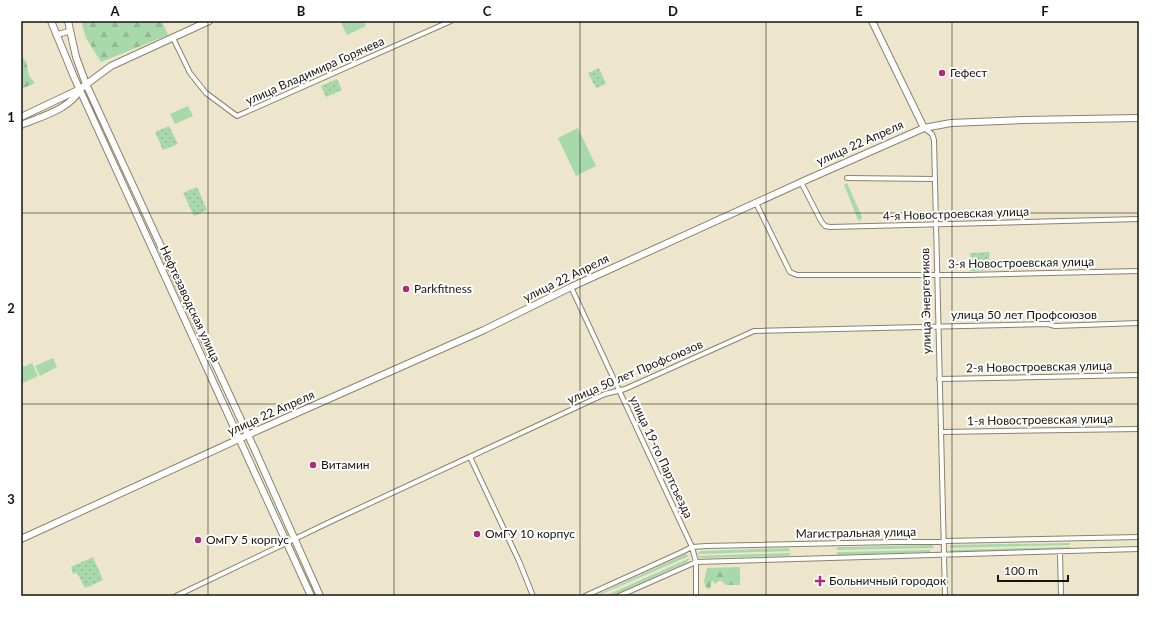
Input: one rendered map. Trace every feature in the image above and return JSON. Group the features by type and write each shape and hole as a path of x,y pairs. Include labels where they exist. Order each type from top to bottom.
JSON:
{"main road":[{"name":"Нефтезаводская улица","path":"51,21 80,89 245,448 311,596"},
{"name":"Нефтезаводская улица","path":"68,21 76,57 86,84 253,445 320,596"},
{"path":"21,117 80,89 111,66 209,21"},
{"name":"улица Энергетиков","path":"872,21 924,128"},
{"path":"21,125 68,104 76,97 80,89"},
{"name":"улица 22 Апреля","path":"21,539 230,443 484,330 571,287 801,182 924,128 951,123 1017,120 1139,118"},
{"path":"244,427 257,431 253,445"},
{"path":"230,443 236,437 237,432"},
{"path":"230,443 238,443 245,448"}],"street":[{"name":"улица Владимира Горячева","path":"173,38 190,73 206,93 237,116 451,21"},
{"path":"56,35 70,31"},
{"name":"улица Энергетиков","path":"924,128 932,134 934,140 936,274 945,596"},
{"path":"847,178 934,179"},
{"name":"4-я Новостроевская улица","path":"801,182 821,221 825,226 830,227 1139,219"},
{"name":"3-я Новостроевская улица","path":"756,203 793,274 936,274 1139,271"},
{"name":"улица 19-го Партсъезда","path":"571,287 692,547 696,562 696,596"},
{"name":"улица 50 лет Профсоюзов","path":"176,596 470,457 618,390 626,389 754,331 1048,324 1055,326 1139,323"},
{"name":"2-я Новостроевская улица","path":"939,379 1139,375"},
{"name":"1-я Новостроевская улица","path":"941,432 1139,428"},
{"path":"470,457 519,561 533,596"},
{"name":"Магистральная улица","path":"585,596 692,547 1139,537"},
{"name":"Магистральная улица","path":"619,596 696,562 1139,549"},
{"path":"1060,552 1061,596"}],"green space":[{"path":"81,21 162,21 168,35 101,62 86,38"},
{"path":"340,21 363,21 366,26 347,35"},
{"path":"21,56 26,61 29,76 35,83 21,89"},
{"path":"599,68 606,84 596,88 588,73"},
{"path":"337,79 342,90 326,97 321,86"},
{"path":"188,106 193,116 175,124 170,114"},
{"path":"169,126 178,144 163,150 155,132"},
{"path":"578,128 596,166 576,176 558,138"},
{"path":"847,183 862,217 860,221 858,220 844,185"},
{"path":"197,187 207,210 194,216 183,193"},
{"path":"989,252 990,270 970,271 970,253"},
{"path":"53,358 57,367 40,376 35,366"},
{"path":"32,363 38,376 21,384 21,368"},
{"path":"1070,543 1070,545 950,548 950,545"},
{"path":"933,545 933,548 837,550 837,547"},
{"path":"1070,547 1070,549 950,552 950,550"},
{"path":"788,548 791,551 697,554 701,551"},
{"path":"930,550 930,552 837,555 837,552"},
{"path":"791,553 789,556 700,558 697,556"},
{"path":"686,554 689,556 597,596 601,593"},
{"path":"93,557 103,580 85,588 77,573 73,574 71,567"},
{"path":"690,558 687,562 612,596 605,596"},
{"path":"740,567 740,585 726,585 720,580 715,584 712,580 710,589 706,588 704,582 707,568"}],"place":[{"name":"Гефест","path":"942,73"},
{"name":"Parkfitness","path":"406,289"},
{"name":"Витамин","path":"313,465"},
{"name":"ОмГУ 10 корпус","path":"477,534"},
{"name":"ОмГУ 5 корпус","path":"198,540"},
{"name":"Больничный городок","path":"820,581"}]}
